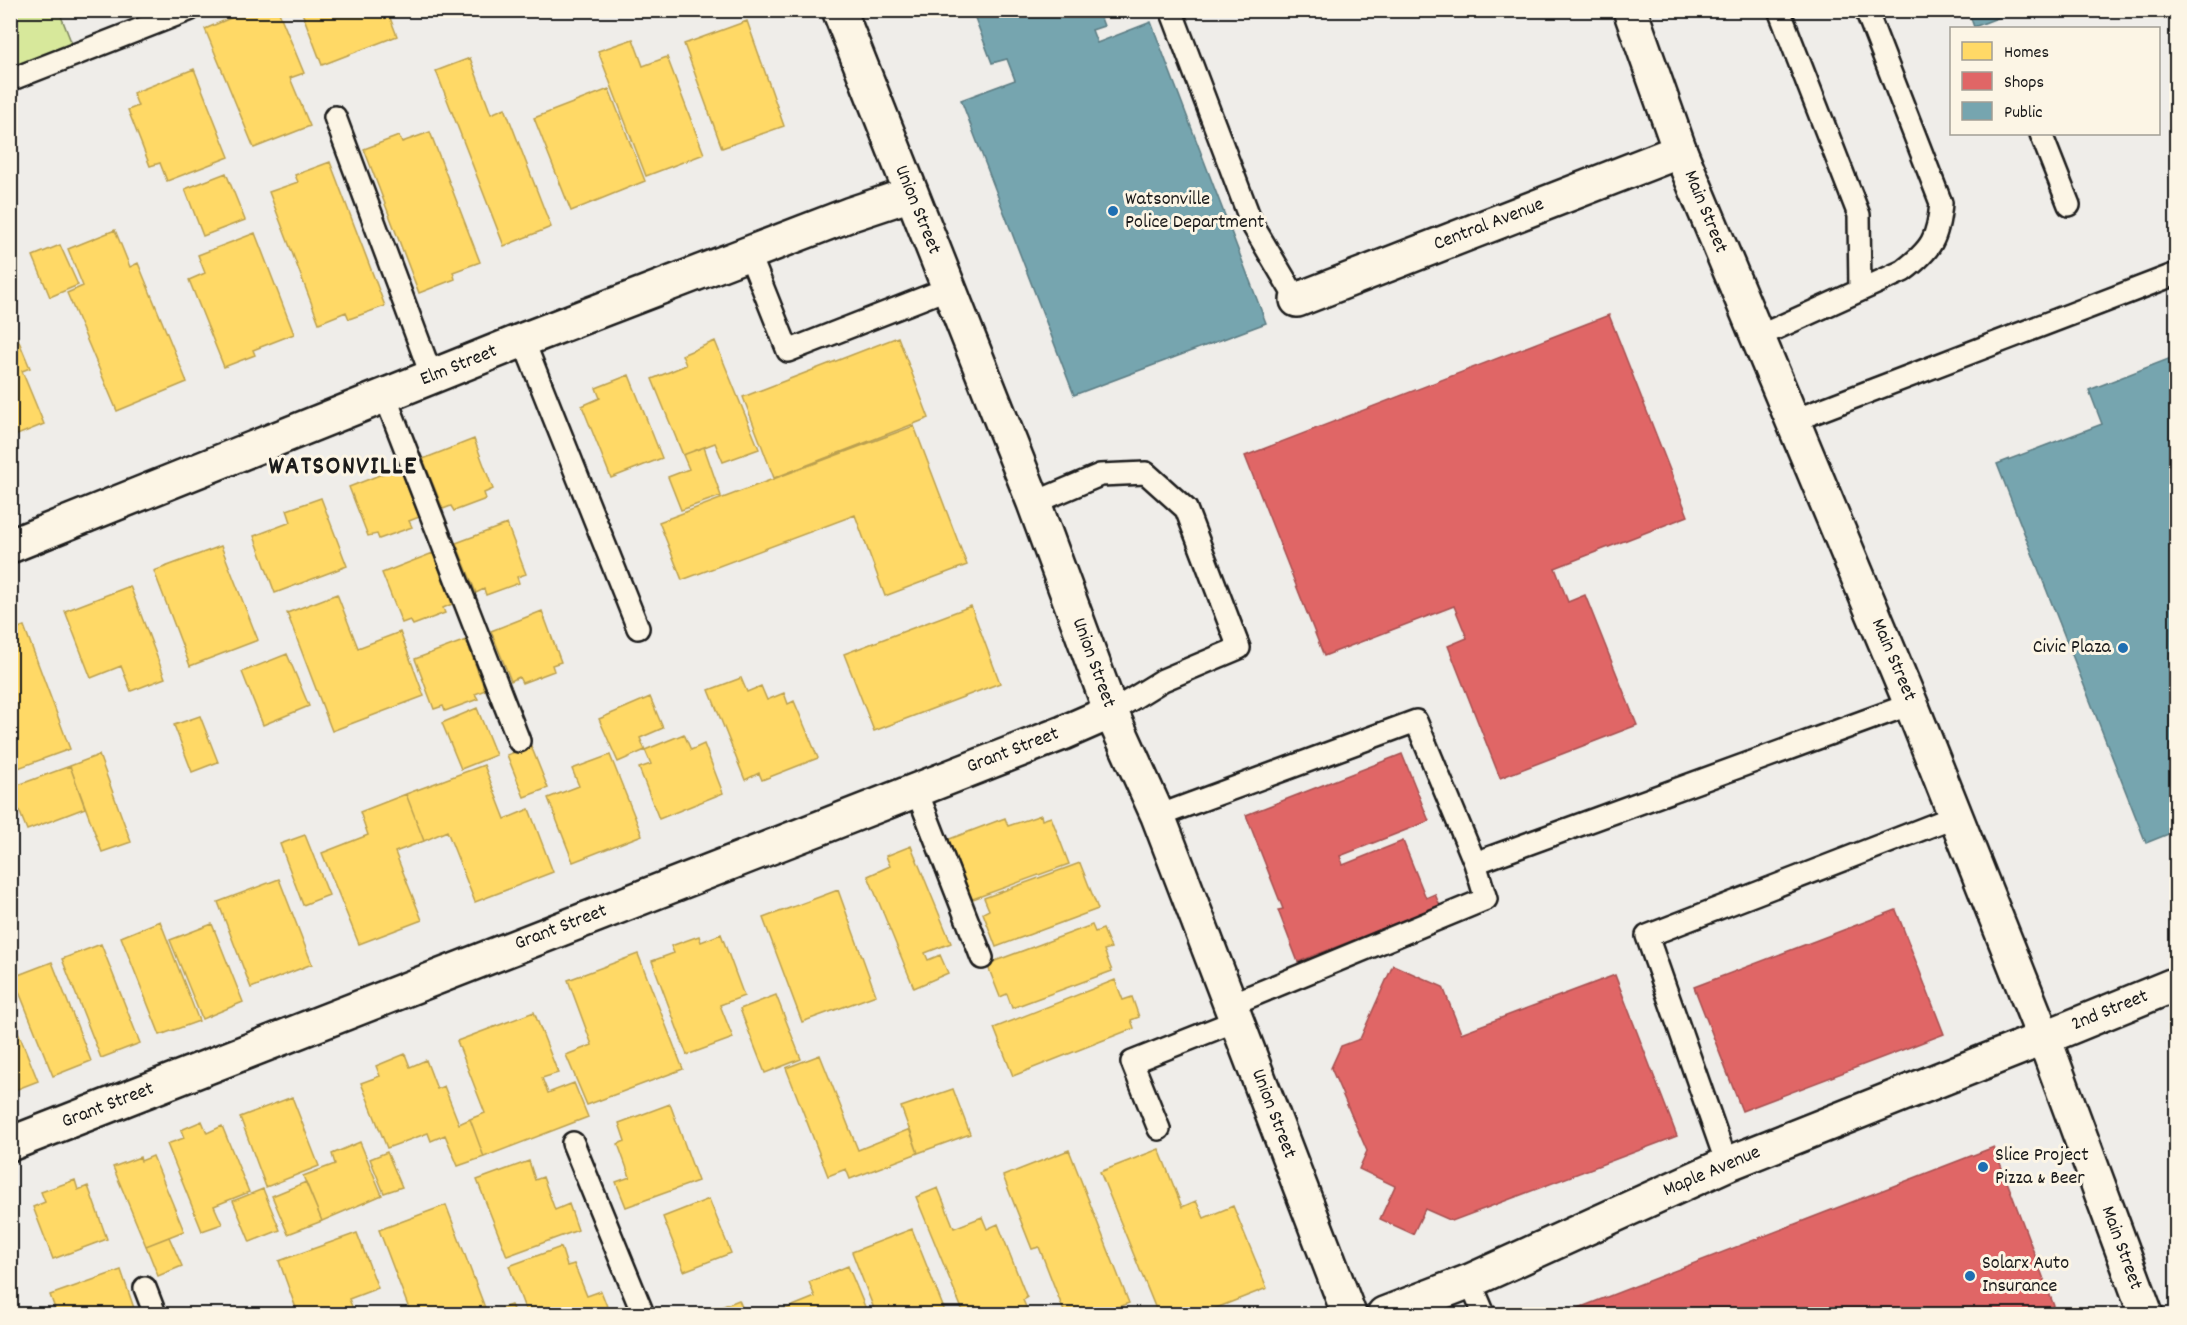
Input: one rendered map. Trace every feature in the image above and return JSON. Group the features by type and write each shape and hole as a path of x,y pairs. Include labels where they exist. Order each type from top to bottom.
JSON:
{"street":[{"name":"Union Street","path":"838,10 1034,503 1110,712 1158,816 1235,1012 1348,1314"},
{"name":"Main Street","path":"1630,10 1680,151 1911,704 2044,1038 2146,1314"},
{"name":"Central Avenue","path":"1297,300 1680,151"},
{"name":"Elm Street","path":"10,546 523,340 851,214 911,194"},
{"name":"Grant Street","path":"10,1144 1063,733 1110,712"},
{"name":"2nd Street","path":"2044,1038 2176,984"},
{"name":"Maple Avenue","path":"1384,1314 1470,1281 1727,1164 2044,1038"}],"lane":[{"path":"1171,10 1252,224 1297,300"},
{"path":"1779,10 1859,215 1860,290"},
{"path":"1757,337 1903,271 1916,261 1930,245 1939,227 1941,203 1866,10"},
{"path":"10,80 178,13"},
{"path":"334,117 432,377"},
{"path":"2041,135 2069,205"},
{"path":"749,253 788,351 949,288"},
{"path":"1792,421 2176,274"},
{"path":"523,340 638,628"},
{"path":"385,396 519,741"},
{"path":"1034,503 1100,475 1146,473 1186,509 1239,648 1163,680 1110,712"},
{"path":"1475,863 1911,704"},
{"path":"1158,816 1416,721 1475,863 1486,899 1235,1012 1132,1062 1159,1129"},
{"path":"915,789 982,958"},
{"path":"1727,1164 1647,936 1956,816"},
{"path":"573,1143 643,1314"},
{"path":"1470,1281 1484,1314"},
{"path":"145,1288 155,1314"}],"green space":[{"path":"11,10 59,11 72,44 11,68"}],"building: Homes":[{"path":"249,10 278,10 304,73 290,78 310,126 254,148 205,29"},
{"path":"301,10 387,10 397,36 322,65"},
{"path":"747,21 784,126 722,148 684,44"},
{"path":"633,39 643,66 667,57 704,154 646,176 598,51"},
{"path":"470,58 491,114 505,108 551,227 504,246 436,71"},
{"path":"194,69 229,157 167,181 160,163 150,166 128,110 138,106 133,93"},
{"path":"609,89 645,181 571,211 534,118"},
{"path":"430,132 480,262 453,272 455,279 419,293 364,149 399,136 402,142"},
{"path":"330,162 385,306 349,319 346,312 319,323 269,192 298,182 295,175"},
{"path":"226,173 245,220 203,236 185,189"},
{"path":"10,222 17,238 10,241"},
{"path":"115,230 130,267 138,263 187,382 117,411 67,293 83,286 68,249"},
{"path":"255,233 294,334 253,350 255,355 224,367 189,280 205,273 198,255"},
{"path":"60,245 78,285 50,297 33,256"},
{"path":"10,320 30,368 22,371 44,424 10,438"},
{"path":"898,337 929,418 774,478 743,397"},
{"path":"715,341 759,449 723,462 715,443 683,455 652,379 686,365 682,355"},
{"path":"629,375 662,458 611,478 582,406 600,398 596,388"},
{"path":"914,426 967,565 885,596 855,515 682,580 659,522"},
{"path":"474,439 493,489 484,493 486,499 454,511 451,506 443,509 423,459"},
{"path":"704,447 721,496 681,510 668,477 689,469 683,455"},
{"path":"400,467 419,517 409,521 412,527 379,539 377,534 368,536 349,487"},
{"path":"321,498 347,566 275,593 254,536 291,522 287,510"},
{"path":"507,524 526,574 517,577 519,583 486,595 484,589 476,593 456,543"},
{"path":"221,546 258,640 190,666 154,571"},
{"path":"433,553 452,604 443,608 445,613 413,625 410,620 402,623 382,573"},
{"path":"130,586 165,678 131,691 121,666 91,678 65,611"},
{"path":"337,594 358,648 400,632 424,696 332,731 287,613"},
{"path":"971,606 1000,683 874,731 844,654"},
{"path":"542,611 561,662 552,665 554,671 522,683 519,677 511,681 491,631"},
{"path":"24,626 70,749 10,771 10,631"},
{"path":"466,640 485,690 475,694 478,699 445,711 443,706 434,709 415,659"},
{"path":"287,654 309,706 263,725 242,672"},
{"path":"741,678 747,692 761,686 767,700 784,693 788,704 794,701 818,758 762,780 759,773 745,780 709,690"},
{"path":"650,697 663,728 640,738 645,750 618,762 599,719"},
{"path":"477,708 496,755 461,769 442,723"},
{"path":"200,716 218,762 192,772 174,725"},
{"path":"684,734 691,750 704,744 723,793 659,819 639,768 651,764 645,750"},
{"path":"531,746 548,788 524,797 507,755"},
{"path":"99,755 131,842 102,852 70,766"},
{"path":"610,755 642,835 573,862 548,798 579,786 572,769"},
{"path":"484,765 505,819 529,809 553,872 475,902 447,831 424,841 406,794"},
{"path":"70,766 85,808 27,830 10,788"},
{"path":"406,794 424,841 395,852 422,920 359,944 322,853 368,835 360,812"},
{"path":"1041,815 1042,820 1051,817 1069,864 970,900 947,840 1005,818 1008,826"},
{"path":"305,835 329,895 303,905 280,844"},
{"path":"911,846 951,943 925,953 928,960 940,955 948,973 914,988 868,876 890,866 886,856"},
{"path":"1080,863 1098,909 996,947 983,913 989,910 984,898"},
{"path":"279,879 312,964 251,988 218,902"},
{"path":"838,890 876,995 802,1022 763,918"},
{"path":"160,921 199,1021 160,1035 121,937"},
{"path":"212,924 243,1002 202,1019 170,940"},
{"path":"1092,925 1095,932 1103,929 1111,948 1104,950 1112,971 1012,1008 1007,994 1000,997 987,964"},
{"path":"721,934 744,996 720,1005 733,1038 687,1055 652,961 674,953 671,946 699,936 701,942"},
{"path":"101,944 140,1043 101,1058 62,959"},
{"path":"638,954 683,1069 587,1105 566,1055 592,1045 568,980"},
{"path":"52,962 91,1061 53,1076 13,977"},
{"path":"1115,980 1123,1000 1132,997 1139,1017 1131,1020 1134,1028 1013,1076 994,1028"},
{"path":"776,995 801,1059 765,1073 740,1009"},
{"path":"10,1012 38,1081 10,1092"},
{"path":"534,1012 558,1073 542,1078 548,1093 574,1083 588,1117 484,1157 470,1119 485,1113 457,1041"},
{"path":"405,1054 410,1067 426,1060 437,1089 444,1086 459,1124 470,1119 484,1157 458,1166 445,1135 431,1141 428,1133 387,1148 361,1083 380,1076 376,1066"},
{"path":"820,1055 858,1150 910,1129 918,1153 850,1179 846,1169 828,1176 786,1068"},
{"path":"953,1089 970,1134 918,1153 901,1107"},
{"path":"292,1097 319,1166 266,1187 240,1117"},
{"path":"670,1104 698,1181 626,1207 616,1182 630,1177 618,1144 625,1141 619,1123"},
{"path":"202,1121 207,1133 222,1126 249,1192 214,1206 222,1224 202,1231 167,1144 184,1138 181,1130"},
{"path":"360,1142 382,1195 322,1221 303,1176 335,1164 332,1154"},
{"path":"1159,1149 1182,1207 1196,1201 1204,1218 1233,1206 1267,1288 1201,1314 1158,1314 1100,1172"},
{"path":"1069,1150 1129,1303 1104,1312 1105,1314 1065,1314 1039,1247 1032,1249 1003,1176"},
{"path":"387,1152 402,1187 384,1193 370,1159"},
{"path":"153,1156 184,1231 146,1246 113,1167 140,1157 141,1161"},
{"path":"529,1161 535,1180 543,1177 555,1210 569,1204 578,1230 507,1256 477,1180"},
{"path":"75,1180 78,1190 88,1186 107,1239 53,1259 33,1207 45,1202 41,1192"},
{"path":"306,1182 322,1221 288,1234 272,1196"},
{"path":"938,1188 954,1228 982,1217 987,1229 998,1224 1027,1298 1023,1300 1029,1314 964,1314 916,1197"},
{"path":"263,1189 280,1230 250,1242 233,1201"},
{"path":"709,1199 731,1253 684,1271 663,1217"},
{"path":"446,1205 487,1313 411,1314 379,1230"},
{"path":"912,1229 946,1314 876,1314 852,1252"},
{"path":"357,1233 378,1288 349,1299 355,1314 298,1314 279,1261"},
{"path":"169,1237 182,1266 158,1276 146,1246"},
{"path":"561,1247 567,1266 574,1264 587,1296 601,1291 610,1314 527,1314 509,1266"},
{"path":"848,1266 868,1314 779,1314 778,1312 815,1297 809,1282"},
{"path":"121,1270 136,1314 57,1314 50,1295"},
{"path":"739,1300 745,1314 703,1314"},
{"path":"511,1305 515,1314 484,1314"}],"building: Shops":[{"path":"1609,315 1688,516 1555,568 1568,602 1585,595 1637,725 1500,778 1448,646 1467,638 1454,606 1324,656 1245,456"},
{"path":"1402,754 1429,821 1340,856 1343,865 1403,841 1426,898 1435,894 1440,906 1298,962 1278,910 1283,909 1246,815"},
{"path":"1896,910 1944,1034 1742,1111 1694,987"},
{"path":"1393,965 1443,987 1461,1033 1615,975 1677,1136 1452,1221 1425,1209 1413,1234 1380,1219 1395,1186 1359,1169 1367,1151 1331,1068 1341,1046 1360,1039"},
{"path":"1994,1147 2057,1314 1563,1314"}],"building: Public":[{"name":"Watsonville Police Department","path":"972,10 1098,10 1104,26 1092,30 1097,43 1151,22 1266,323 1074,395 961,100 1015,80 1007,59 992,63"},
{"path":"1968,10 2018,10 1974,27"},
{"name":"Civic Plaza","path":"2176,356 2176,831 2146,843 1997,464 2102,424 2089,390"}],"place":[{"name":"Watsonville Police Department","path":"1113,211"},
{"name":"Civic Plaza","path":"2123,648"},
{"name":"Slice Project Pizza & Beer","path":"1983,1167"},
{"name":"Solarx Auto Insurance","path":"1970,1276"}],"district":[{"name":"WATSONVILLE","path":"343,467"}]}
